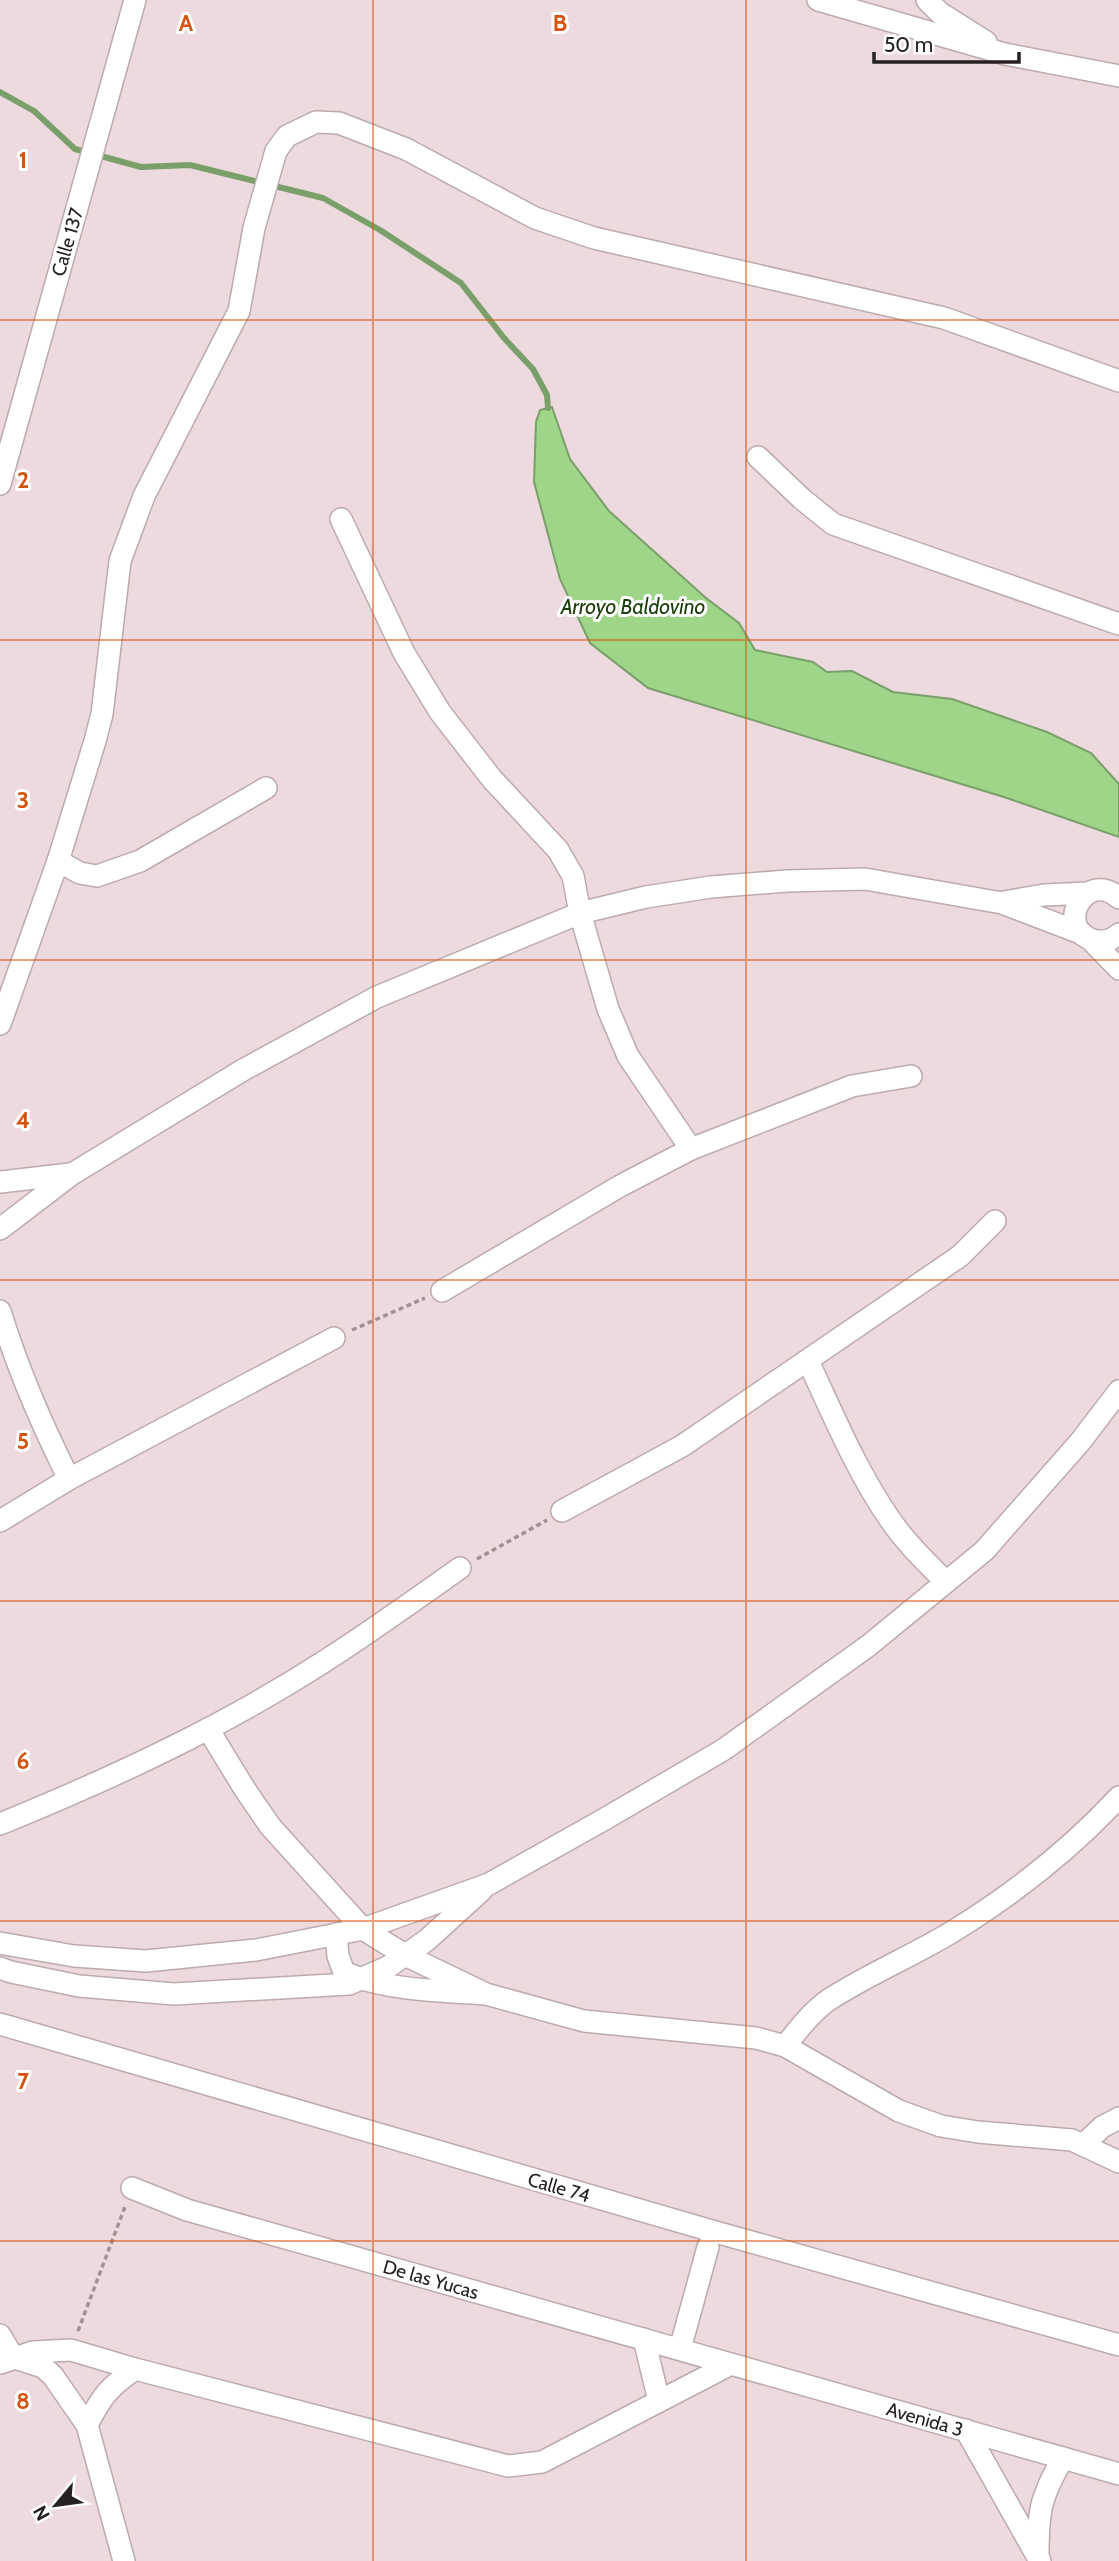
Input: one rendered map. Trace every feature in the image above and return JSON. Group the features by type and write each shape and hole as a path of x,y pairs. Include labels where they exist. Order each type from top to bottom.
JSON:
{"street":[{"name":"Calle 137","path":"0,484 135,0"},
{"path":"818,0 1005,54 1119,76"},
{"path":"926,0 940,13 1005,54"},
{"path":"0,1024 58,861 102,714 120,561 144,496 239,311 254,228 276,151 287,136 316,122 339,123 406,149 535,218 594,238 944,318 1119,381"},
{"path":"758,457 833,524 1119,624"},
{"path":"341,519 404,653 440,712 492,779 558,850 573,876 580,913 608,1009 628,1056 691,1149"},
{"path":"58,861 80,873 97,876 140,861 266,788"},
{"path":"0,1228 72,1174 243,1070 377,997 580,913 646,897 711,887 865,879 1002,902 1087,937 1107,941 1119,934"},
{"path":"1002,902 1044,895 1107,890"},
{"path":"1107,890 1076,908 1074,917 1087,937 1119,969"},
{"path":"442,1291 620,1186 691,1149 852,1086 911,1076"},
{"path":"0,1182 72,1174"},
{"path":"562,1511 682,1446 960,1256 995,1221"},
{"path":"0,1311 12,1351 69,1479"},
{"path":"0,1521 69,1479 334,1338"},
{"path":"808,1361 856,1461 888,1518 912,1549 946,1582"},
{"path":"0,1943 74,1956 146,1961 256,1950 363,1929 489,1884 723,1750 868,1646 984,1551 1080,1442 1119,1391"},
{"path":"0,1824 85,1789 208,1728 327,1660 460,1568"},
{"path":"208,1728 270,1826 363,1929 405,1955 485,1994 584,2021 756,2038 785,2046 899,2111 941,2126 1072,2140 1119,2162"},
{"path":"785,2046 803,2024 828,2001 952,1932 1015,1889 1093,1826 1119,1797"},
{"path":"0,1968 79,1986 174,1994 349,1984 388,1967 427,1940 489,1884"},
{"path":"336,1934 338,1956 344,1972 359,1979 429,1990 485,1994"},
{"name":"Calle 74","path":"0,2024 698,2227 1119,2345"},
{"path":"1083,2145 1102,2127 1119,2118"},
{"name":"De las Yucas","path":"132,2189 187,2210 731,2364"},
{"path":"680,2349 708,2247"},
{"path":"0,2335 6,2360"},
{"path":"644,2339 659,2401"},
{"path":"6,2360 49,2350 71,2350 508,2466 542,2462 731,2364"},
{"path":"6,2360 43,2367 53,2376 86,2425 124,2561"},
{"name":"Avenida 3","path":"731,2364 1119,2474"},
{"path":"86,2425 102,2395 111,2385 135,2369"},
{"path":"966,2430 1039,2560"},
{"path":"1039,2560 1038,2516 1046,2487 1063,2458"}],"path":[{"path":"334,1338 442,1291"},
{"path":"460,1568 562,1511"},
{"path":"71,2350 132,2189"}],"water":[{"name":"Arroyo Baldovino","path":"552,407 570,459 609,511 706,598 739,623 755,650 813,662 827,672 852,671 893,692 952,699 1047,732 1091,753 1119,784 1119,837 1007,798 648,688 590,643 560,579 534,482 536,422 540,410"}],"waterway":[{"name":"Arroyo Baldovino","path":"0,92 34,111 75,149 141,167 190,165 323,198 380,230 461,283 504,338 533,369 547,395 548,408"}]}
